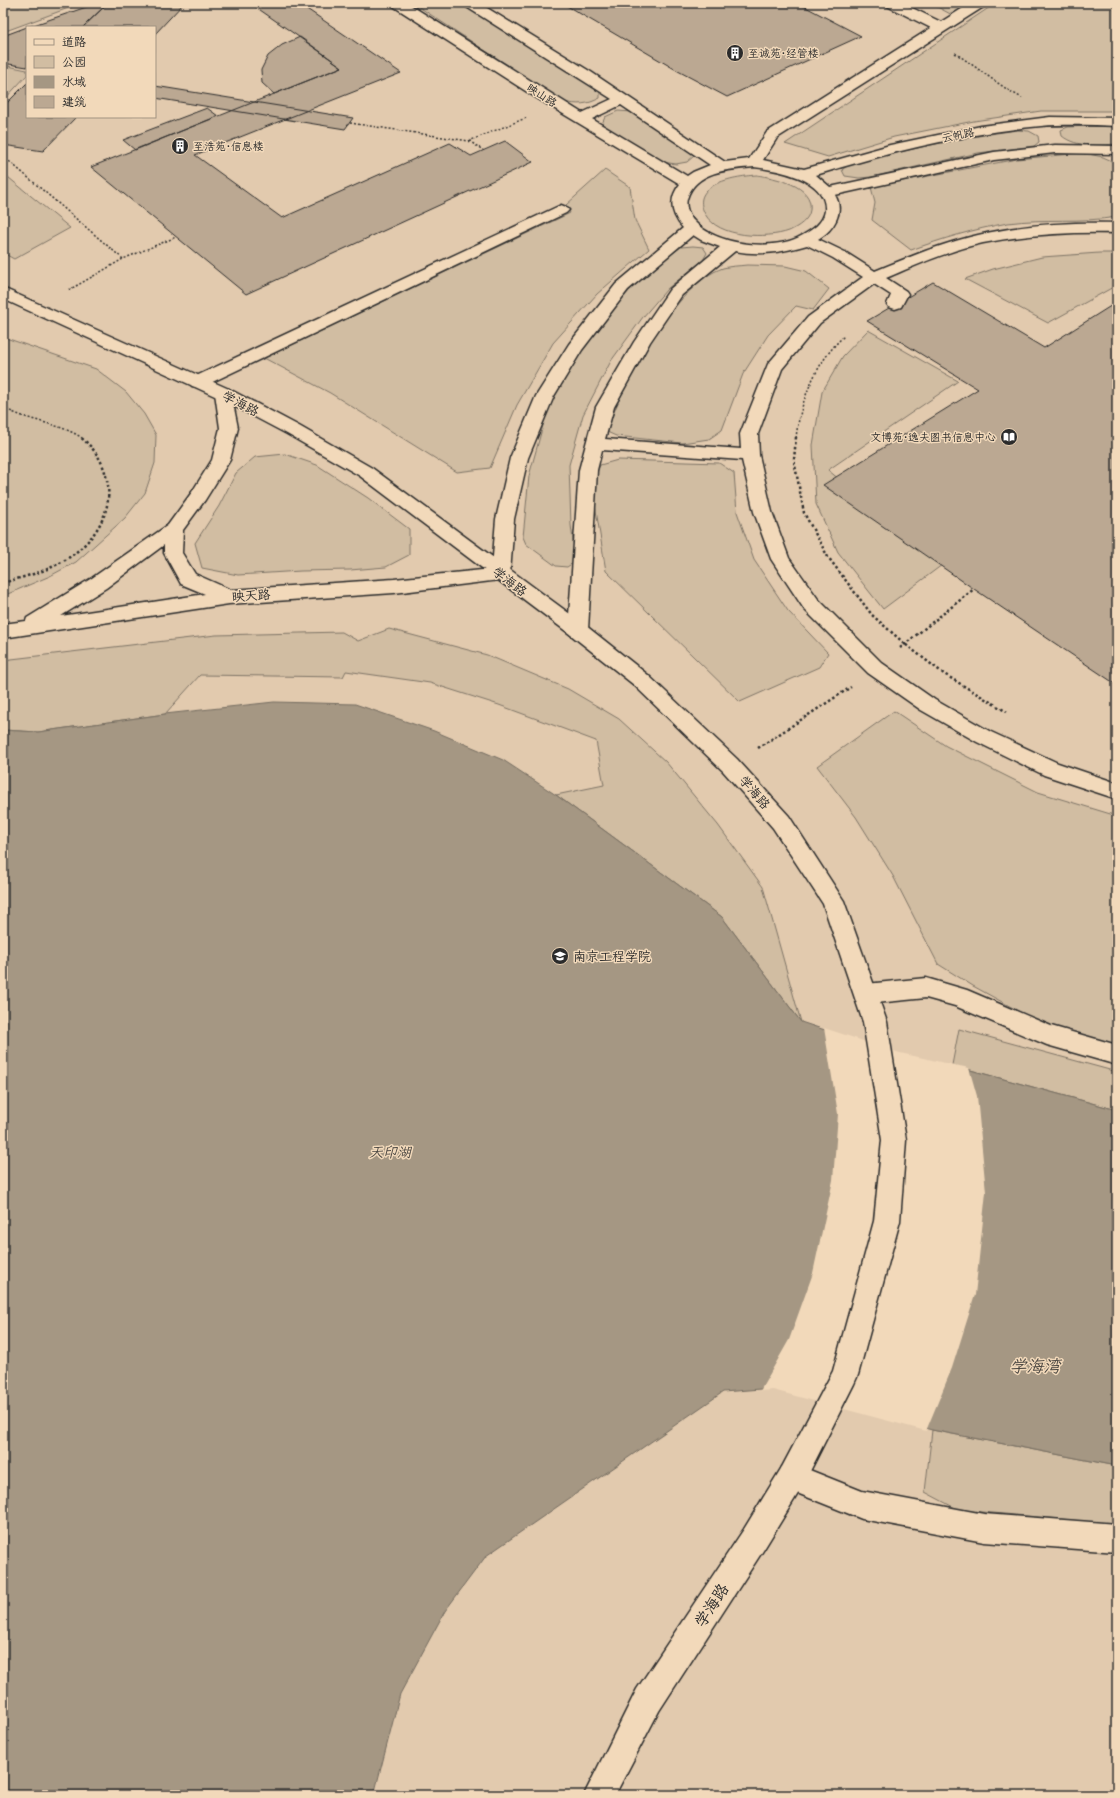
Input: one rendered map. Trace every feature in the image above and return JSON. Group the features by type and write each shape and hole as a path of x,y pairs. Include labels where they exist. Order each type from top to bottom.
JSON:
{"street":[{"name":"映山路","path":"398,3 558,105 688,183"},
{"path":"470,3 586,75 722,166"},
{"path":"892,3 934,31"},
{"path":"754,163 772,135 980,3"},
{"path":"581,119 622,99"},
{"path":"1043,122 1055,149"},
{"name":"云帆路","path":"803,174 872,153 990,128 1043,122 1117,122"},
{"path":"827,192 994,156 1055,149 1117,150"},
{"path":"754,163 780,166 803,174 817,182 827,192 832,205 831,218 823,230 808,240 791,245 752,249 731,246 709,238 692,228 682,217 679,205 680,193 688,183 702,173 722,166 754,163"},
{"path":"198,382 561,210"},
{"path":"1117,228 1074,227 1030,231 980,239 931,254 874,277 814,320 774,368 750,434 750,455 763,512 780,559 811,604 874,668 928,705 984,737 1050,769 1117,791"},
{"path":"500,574 505,519 519,458 545,396 575,348 622,286 692,228"},
{"path":"808,240 839,255 900,294 896,304"},
{"path":"578,630 588,470 605,407 642,342 676,292 731,246"},
{"name":"学海路","path":"3,293 223,393 293,430 366,472 438,525 500,574 578,630 642,680 730,765 781,822 833,900 875,1022 894,1140 887,1221 845,1375 792,1476 754,1539 648,1700 599,1795"},
{"path":"27,628 100,583 174,528 199,496 221,460 229,428 223,393"},
{"path":"595,444 750,455"},
{"path":"174,528 173,553 188,579 229,597"},
{"name":"映天路","path":"3,631 229,597 394,586 500,574"},
{"path":"866,994 926,988 959,997 1047,1035 1117,1055"},
{"path":"792,1476 862,1505 984,1528 1117,1538"}],"path":[{"path":"305,7 316,3"},
{"path":"934,31 999,85 1026,100 1034,108 1043,122"},
{"path":"469,141 558,105"},
{"path":"350,123 469,141 483,150"},
{"path":"3,156 123,259"},
{"path":"68,290 123,259 176,237"},
{"path":"848,332 832,347 809,386 798,420 794,460 804,512 828,557 872,615 905,644 944,674 1008,713"},
{"path":"3,407 25,419 76,435 89,444 101,458 109,488 109,502 104,519 92,537 76,552 53,566 3,583"},
{"path":"730,765 847,690 974,589"}],"shaded area":[{"name":"南京工程学院","path":"3,3 1117,3 1117,1795 3,1795"}],"green space":[{"path":"3,3 82,3 3,32"},
{"path":"413,3 464,3 600,89 600,98 582,104 563,102"},
{"path":"930,3 974,3 954,16"},
{"path":"996,3 1117,3 1117,111 1041,111 974,121 894,137 828,157 785,144"},
{"path":"3,65 26,70 26,76 3,101"},
{"path":"618,111 632,112 695,151 694,156 687,162 676,164 662,162 606,129 602,124 605,117"},
{"path":"1117,126 1117,144 1081,144 1068,140 1062,136 1061,130 1068,127"},
{"path":"1017,130 1029,131 1038,136 1039,142 1034,146 978,153 871,177 859,178 845,176 842,170 848,165 911,149"},
{"path":"1083,153 1103,157 1112,161 1117,175 1117,217 1090,220 1008,223 983,228 911,250 872,220 875,203 871,187 1017,159"},
{"path":"605,170 630,187 635,220 649,249 597,294 553,343 517,405 490,468 457,472 330,393 264,358 570,213 566,205"},
{"path":"3,173 70,228 14,259 3,253"},
{"path":"757,175 783,181 800,189 806,194 810,201 808,217 789,231 780,234 768,235 731,232 711,222 705,214 702,203 703,195 709,188 718,183 738,177"},
{"path":"681,247 703,247 707,253 703,260 667,289 643,317 611,361 583,415 569,465 571,525 574,549 573,563 567,567 556,566 526,544 523,537 529,476 547,411 581,349 617,304 645,274"},
{"path":"1117,253 1117,285 1048,323 965,279 993,269 1042,257"},
{"path":"747,265 785,266 806,271 829,289 813,310 796,306 768,335 743,374 722,430 709,439 682,443 616,436 607,432 624,390 637,364 669,315 687,294 705,278 723,268"},
{"path":"868,330 958,381 828,470 942,565 883,609 838,552 816,504 813,445 822,392 843,356"},
{"path":"3,337 96,369 126,392 144,414 156,435 155,463 145,493 125,518 76,562 50,576 3,596"},
{"path":"285,454 317,465 368,498 409,529 409,555 386,567 350,570 238,575 202,568 195,543 219,506 236,473 255,457"},
{"path":"618,460 719,463 734,473 737,512 754,560 788,611 828,653 819,667 740,702 606,571 592,486 600,465"},
{"path":"389,629 487,655 568,689 619,719 666,762 718,825 763,887 801,1022 722,917 556,795 604,785 596,741 499,705 430,683 346,671 343,677 200,675 165,714 38,732 3,730 3,660 216,635 342,632 358,641"},
{"path":"894,711 946,746 1038,792 1117,816 1117,1047 1044,1025 973,986 938,964 893,876 856,817 817,766"},
{"path":"959,1029 1117,1072 1117,1110 952,1065"},
{"path":"932,1430 1117,1466 1117,1524 959,1510 925,1492"}],"water":[{"name":"天印湖","path":"274,702 355,704 434,731 503,760 556,795 722,917 801,1022 900,1055 952,1065 1117,1110 1117,1466 932,1430 773,1388 723,1392 486,1556 445,1611 400,1694 374,1795 3,1795 3,730 38,732 165,714"}],"pier":[{"path":"824,1028 900,1053 969,1068 977,1096 986,1192 975,1295 952,1368 926,1431 773,1390 760,1391 789,1340 813,1273 833,1180 838,1114"}],"building":[{"path":"98,3 108,3 84,26 31,26"},
{"path":"108,3 184,3 156,33 156,26 84,26"},
{"name":"至浩苑·信息楼","path":"250,3 298,3 401,73 195,155 282,218 450,143 471,156 505,141 533,162 246,294 91,167 342,67"},
{"name":"至诚苑·经管楼","path":"562,3 798,3 861,36 727,97 678,71"},
{"path":"26,27 26,67 3,63 3,36"},
{"path":"300,37 342,67 274,94 262,83 261,70 268,56 282,45"},
{"path":"26,84 26,118 75,118 43,151 3,145 3,107"},
{"path":"156,86 353,118 345,129 156,98"},
{"path":"207,108 218,116 135,150 123,140"},
{"name":"文博苑·逸夫图书信息中心","path":"933,282 1044,348 1117,302 1117,685 823,485 978,389 867,321"}],"place":[{"name":"至诚苑·经管楼","path":"735,53"},
{"name":"至浩苑·信息楼","path":"180,146"},
{"name":"文博苑·逸夫图书信息中心","path":"1009,437"},
{"name":"南京工程学院","path":"560,956"}],"water label":[{"name":"学海湾","path":"1035,1366"}]}
